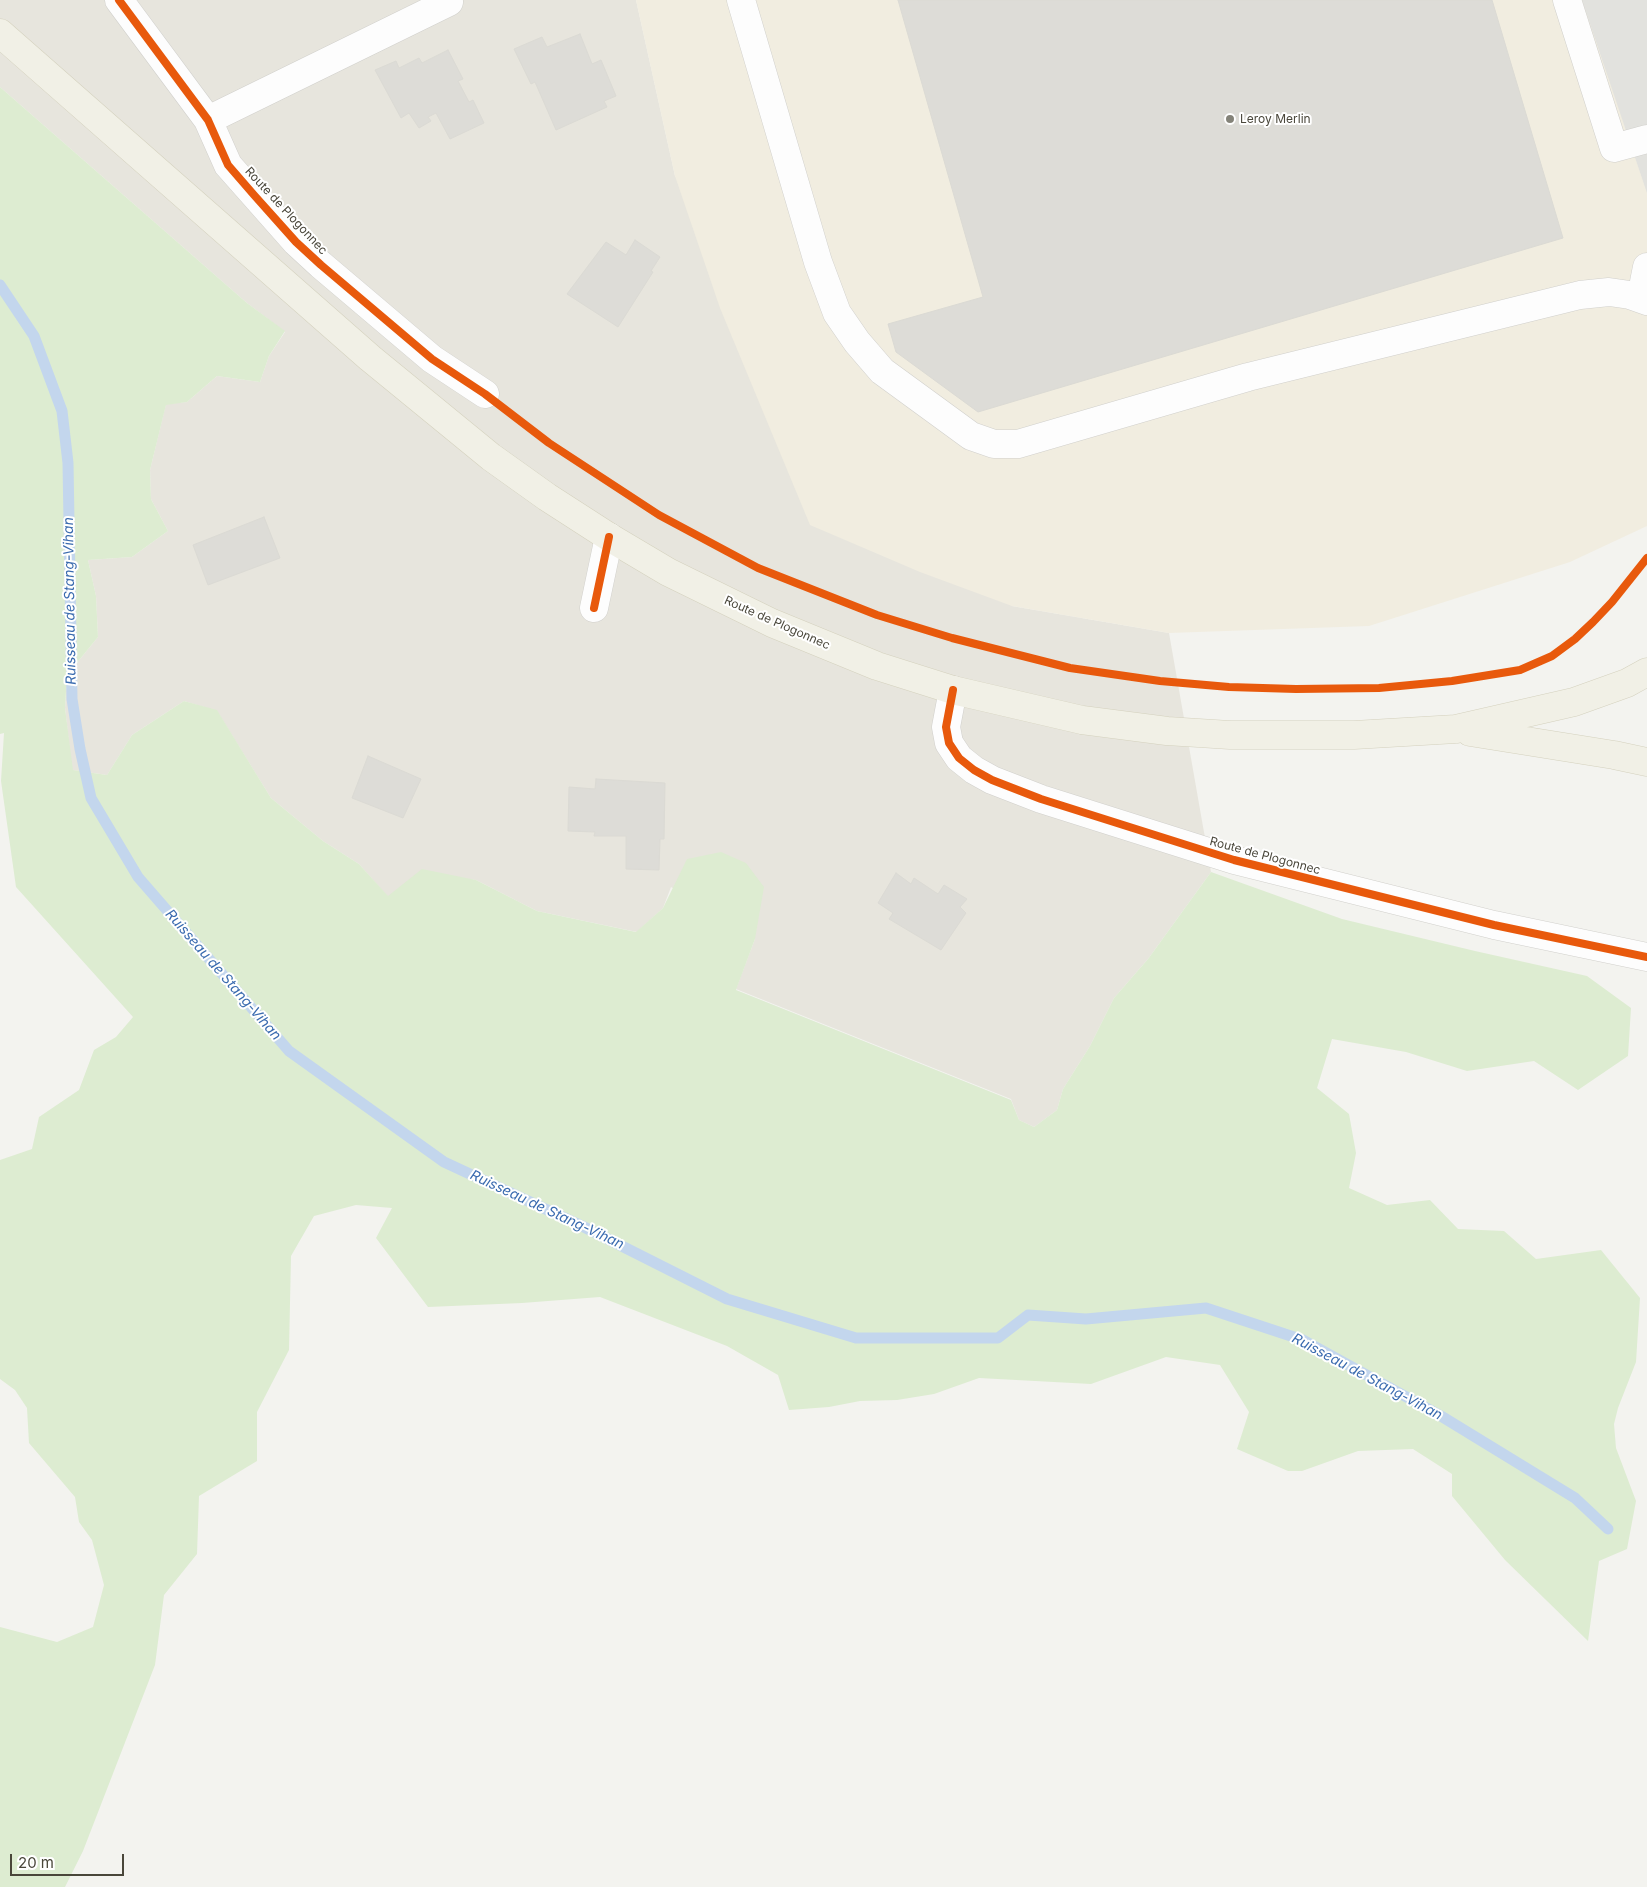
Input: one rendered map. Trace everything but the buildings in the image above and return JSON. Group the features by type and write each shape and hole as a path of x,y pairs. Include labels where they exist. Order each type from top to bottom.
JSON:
{"main road":[{"name":"Route de Plogonnec","path":"0,33 283,283 431,408 492,457 547,497 609,538 668,572 772,623 877,666 953,690 1082,720 1167,731 1230,735 1354,735 1456,729 1574,702 1627,683 1647,672"},
{"name":"Route de Plogonnec","path":"1456,729 1647,762"}],"street":[{"name":"Route de Plogonnec","path":"119,0 208,120 228,165 296,242 432,359 485,394"},
{"path":"741,0 818,262 837,313 857,342 882,371 971,436 994,444 1018,444 1248,377 1580,295 1609,292 1630,295 1647,301"},
{"path":"1567,0 1614,148 1647,139"},
{"path":"208,120 449,2"},
{"path":"1647,267 1644,282 1647,295"},
{"path":"594,608 609,538"},
{"name":"Route de Plogonnec","path":"953,690 946,727 949,743 960,758 974,770 992,780 1024,793 1234,860 1494,925 1647,957"}],"shaded area":[{"path":"0,0 636,0 675,176 1012,606 1169,633 1211,872 1148,959 1114,998 1090,1046 1063,1089 1057,1110 1034,1127 1019,1120 1011,1099 736,989 755,939 671,887 663,908 637,932 537,911 476,880 465,879 388,897 359,864 323,841 271,798 217,711 184,701 132,735 107,775 72,770 65,708 67,675 98,637 96,596 88,560 132,557 168,531 151,499 150,470 166,404 187,402 217,376 260,382 269,356 285,332 247,303 0,87"},
{"path":"636,0 1647,0 1647,526 1570,562 1369,626 1169,633 1012,606 920,572 810,525 720,308 675,176"},
{"path":"1582,0 1647,0 1647,193"}],"green space":[{"path":"0,87 247,303 285,331 269,356 260,382 217,376 187,402 166,405 150,470 151,499 168,531 132,557 88,560 96,596 98,637 67,675 65,708 73,770 107,775 132,735 184,701 217,710 271,798 323,841 359,864 388,896 422,869 476,880 537,911 636,932 663,908 687,859 721,852 746,863 764,887 755,939 736,990 1011,1100 1019,1120 1034,1127 1057,1110 1063,1089 1090,1046 1114,998 1148,959 1211,872 1342,919 1587,976 1631,1008 1628,1056 1578,1090 1534,1061 1467,1071 1406,1052 1332,1039 1317,1088 1349,1114 1356,1153 1349,1188 1387,1205 1430,1200 1458,1229 1504,1231 1536,1259 1601,1250 1640,1298 1636,1362 1618,1408 1614,1424 1616,1448 1636,1501 1627,1549 1599,1561 1588,1641 1505,1560 1452,1496 1452,1474 1413,1449 1358,1451 1302,1471 1288,1471 1237,1449 1249,1412 1220,1365 1166,1357 1091,1384 979,1378 934,1394 897,1400 860,1401 829,1407 789,1410 778,1375 727,1346 600,1297 428,1307 376,1238 392,1208 356,1205 314,1216 291,1256 289,1350 257,1412 257,1461 199,1496 197,1554 164,1595 155,1665 83,1851 65,1887 0,1887 0,1627 57,1642 93,1627 104,1585 92,1540 79,1522 75,1497 29,1443 27,1408 15,1390 0,1379 0,1160 32,1149 39,1117 79,1090 94,1050 116,1037 133,1017 16,887 1,781 4,733 0,734"}],"waterway":[{"name":"Ruisseau de Stang-Vihan","path":"0,285 34,336 62,411 68,463 72,699 80,749 91,798 138,877 289,1051 444,1162 582,1226 727,1299 856,1338 998,1338 1028,1315 1086,1319 1206,1308 1303,1340 1441,1416 1575,1498 1608,1529"}],"cycle path":[{"path":"119,0 208,120 228,165 254,195 296,242 432,359 485,394 549,443 659,515 758,568 877,615 952,638 1070,668 1160,681 1229,687 1296,689 1379,688 1452,681 1520,670 1552,656 1575,639 1593,622 1612,602 1647,558"},
{"path":"594,608 609,537"},
{"path":"953,690 946,727 949,743 959,758 974,770 992,780 1041,799 1234,860 1494,925 1647,957"}],"place":[{"name":"Leroy Merlin","path":"1230,119"}]}
